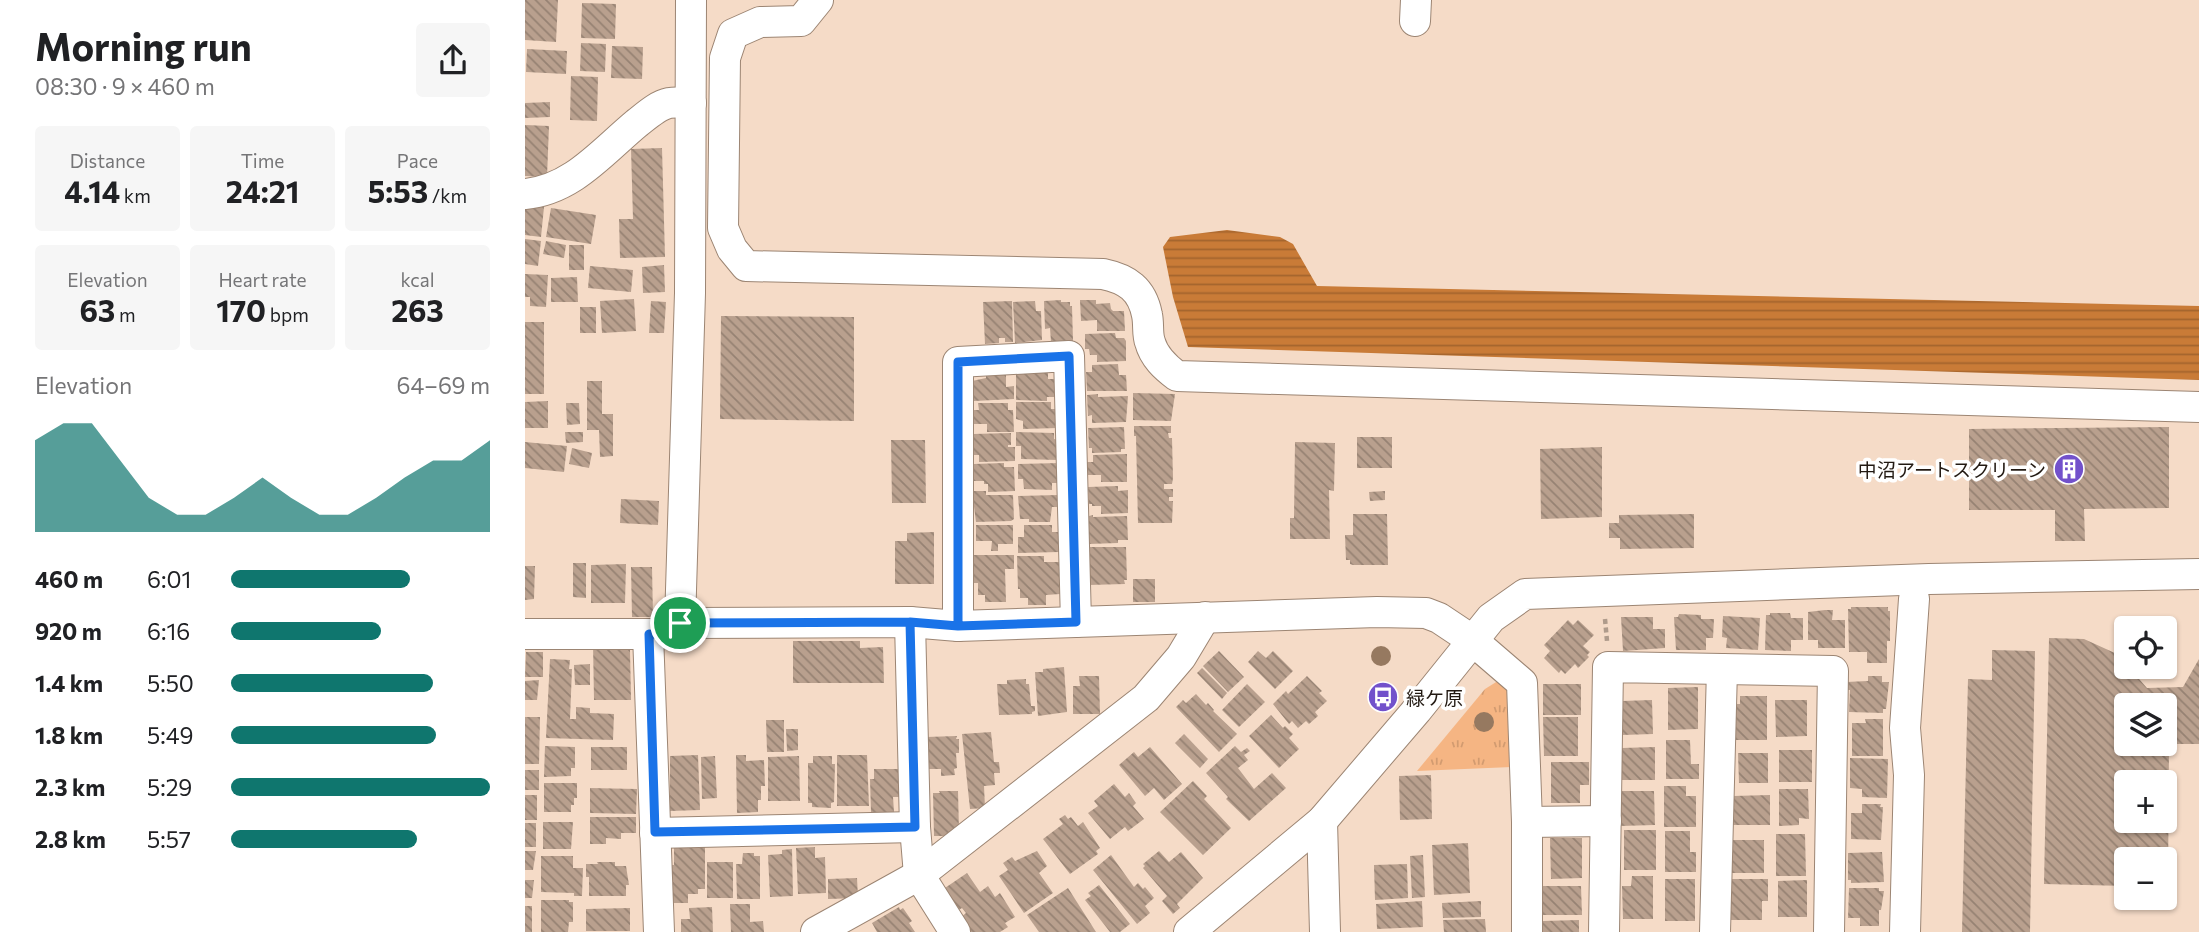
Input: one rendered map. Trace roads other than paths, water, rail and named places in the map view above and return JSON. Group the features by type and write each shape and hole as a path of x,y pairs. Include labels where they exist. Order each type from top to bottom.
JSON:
{"street":[{"path":"680,623 690,293 691,0"},
{"path":"817,0 801,21 760,22 733,34 725,58 723,228 733,249 746,266 1103,274 1122,278 1138,292 1147,314 1150,343 1161,364 1177,376 2199,407"},
{"path":"525,194 545,192 574,178 613,143 659,108 667,104 691,103"},
{"path":"958,626 958,362 1069,356 1076,622"},
{"path":"1189,932 1322,821 1491,618 1530,593 2199,574"},
{"path":"1905,932 1909,775 1905,728 1914,599"},
{"path":"525,634 656,634 680,623 910,622 958,626 1377,612 1426,613 1439,618 1472,640 1522,683 1527,822 1527,932"},
{"path":"816,932 919,875 1146,698 1181,657 1205,617"},
{"path":"910,622 915,827 919,875 955,932"},
{"path":"649,634 659,932"},
{"path":"1604,932 1608,667 1833,671 1829,932"},
{"path":"1715,932 1721,669"},
{"path":"1322,821 1325,932"},
{"path":"1527,822 1606,821"},
{"path":"655,832 915,827"}],"place":[{"name":"中沼アートスクリーン","path":"2069,469"},
{"name":"緑ケ原","path":"1383,697"}]}
